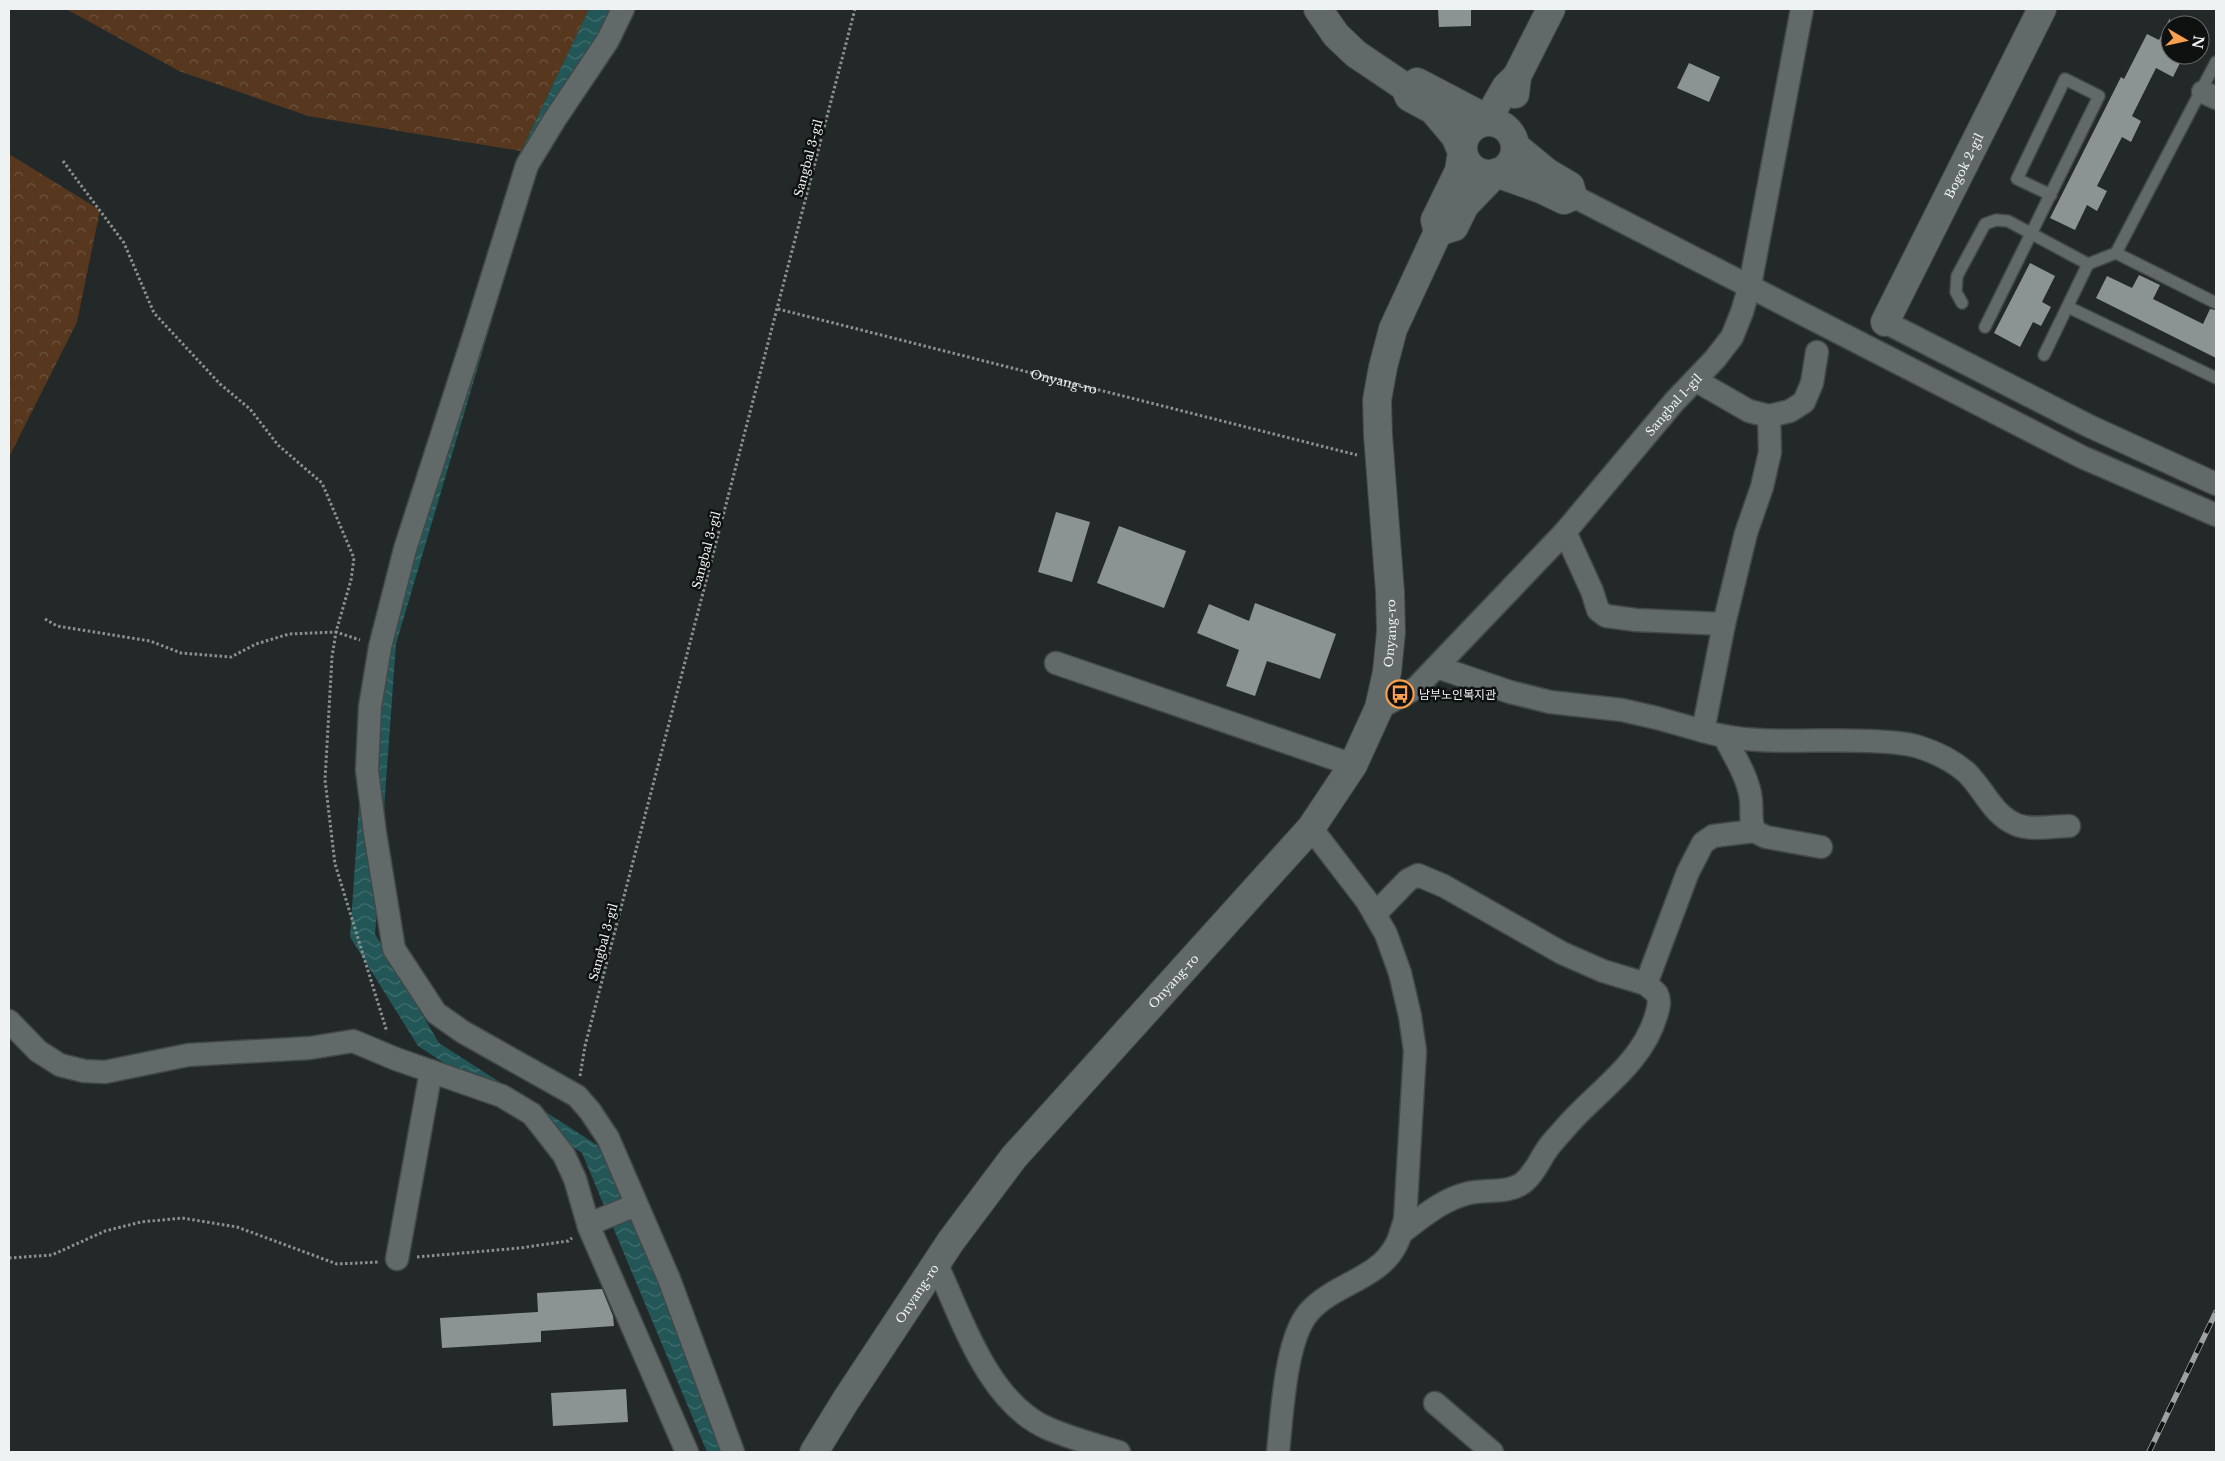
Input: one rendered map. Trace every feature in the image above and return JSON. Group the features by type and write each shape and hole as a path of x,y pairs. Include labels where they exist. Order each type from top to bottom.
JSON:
{"main road":[{"path":"1318,9 1336,35 1356,54 1405,86 1409,97 1433,110 1444,121 1455,136 1462,152 1471,168 1478,172 1496,173 1542,188 1564,200 1573,196 1570,186 1548,173 1514,142 1502,125 1486,122 1478,124 1466,135 1462,152 1459,171 1435,220 1438,232 1454,227 1465,205 1496,173 1504,169 1511,162 1514,142 1511,122 1517,76"},
{"path":"1486,122 1506,87 1517,76 1551,9"},
{"name":"Bogok 2-gil","path":"1885,322 2042,9"},
{"path":"1452,100 1472,98 1488,91 1500,80 1517,76"},
{"path":"1405,86 1414,81 1476,113 1486,122"},
{"name":"Onyang-ro","path":"814,1452 936,1263 1014,1157 1311,828 1353,765 1379,708 1387,672 1390,632 1390,592 1377,400 1393,329 1438,232"}],"street":[{"path":"623,9 608,40 555,118 527,165 405,549 380,647 370,707 368,770 374,833 394,949 436,1013 463,1032 577,1096 590,1111 608,1138 631,1206 669,1279 733,1452"},
{"name":"Sangbal 1-gil","path":"1379,708 1416,688 1566,532 1674,402 1732,337 1750,286 1802,9"},
{"path":"1573,196 2082,457 2216,515"},
{"path":"1885,322 2088,426 2216,484"},
{"path":"1695,380 1749,411 1769,416 1790,411 1804,402 1812,383 1816,352"},
{"path":"1703,731 1724,624 1746,533 1762,487 1770,452 1769,416"},
{"path":"1566,532 1592,591 1598,610 1606,616 1636,620 1724,624"},
{"path":"1056,663 1353,765"},
{"path":"1437,666 1510,692 1550,702 1622,710 1725,738 1756,740 1858,740 1918,746 1942,756 1965,772 1999,814 2017,825 2033,827 2068,826"},
{"path":"1725,738 1746,781 1751,799 1750,820 1754,831"},
{"path":"1278,1452 1290,1362 1296,1334 1300,1326 1309,1312 1331,1293 1380,1265 1396,1246 1401,1233 1405,1220 1415,1051 1410,1016 1400,973 1386,934 1367,901 1311,828"},
{"path":"1646,984 1688,872 1703,843 1713,836 1754,831 1766,837 1821,847"},
{"path":"1375,914 1408,880 1418,875 1444,886 1562,953 1603,971 1646,984 1657,994 1660,1004 1644,1043 1610,1084 1578,1113 1564,1129 1524,1182 1510,1190 1469,1193 1448,1200 1401,1233"},
{"path":"9,1022 38,1051 60,1065 84,1071 104,1072 188,1055 310,1048 353,1041 396,1059 502,1096 532,1114 564,1155 594,1223 687,1452"},
{"path":"396,1259 431,1071"},
{"path":"594,1223 631,1206"},
{"path":"936,1263 987,1370 1007,1397 1024,1414 1046,1428 1119,1452"},
{"path":"1435,1403 1492,1452"}],"lane":[{"path":"2044,355 2088,264 2116,253 2209,95 2216,62"},
{"path":"1985,327 2099,96 2065,79 2017,179 2050,195"},
{"path":"1962,303 1956,292 1957,276 1985,224 1996,220 2008,221 2088,264"},
{"path":"2116,253 2216,303"},
{"path":"2068,306 2216,378"}],"path":[{"name":"Sangbal 3-gil","path":"577,1096 585,1046 855,9"},
{"path":"63,161 124,243 154,314 220,384 250,408 278,445 322,483 354,558 351,580 336,632 332,657 325,780 335,864 356,938 396,1059"},
{"name":"Onyang-ro","path":"778,309 1380,461"},
{"path":"45,619 57,626 150,641 181,653 202,656 231,657 256,644 289,634 336,632 344,635"},
{"path":"9,1258 52,1255 105,1231 141,1222 182,1218 237,1227 337,1264 568,1241 594,1223"}],"green space":[{"path":"66,9 589,9 521,151 308,116 179,71"},
{"path":"9,154 100,210 77,322 9,457"}],"water":[{"path":"589,9 620,9 537,167 396,644 375,934 439,1043 597,1145 651,1245 727,1452 707,1452 582,1153 418,1046 350,937 371,632 521,151"}],"building":[{"path":"1438,9 1471,9 1471,26 1439,27"},
{"path":"2147,34 2159,40 2160,38 2160,65 2179,65 2173,77 2156,68 2132,116 2141,121 2131,142 2122,137 2097,186 2107,191 2097,211 2087,205 2075,230 2050,218 2121,77 2124,79"},
{"path":"1689,63 1720,77 1709,102 1677,88"},
{"path":"2030,263 2055,276 2042,302 2051,307 2041,326 2033,322 2020,347 1994,333"},
{"path":"2139,275 2160,285 2153,299 2203,324 2210,309 2216,310 2216,358 2096,298 2107,276 2132,288"},
{"path":"1056,512 1090,522 1072,582 1038,572"},
{"path":"1119,526 1186,551 1164,608 1097,583"},
{"path":"1255,603 1336,634 1320,679 1267,661 1255,696 1226,686 1239,650 1197,633 1209,604 1249,621"},
{"path":"602,1289 613,1316 614,1326 541,1331 541,1342 442,1348 440,1318 538,1312 537,1293"},
{"path":"626,1389 628,1422 553,1426 551,1393"}],"railway":[{"path":"2149,1452 2216,1312"}],"place":[{"name":"남부노인복지관","path":"1400,694"}]}
